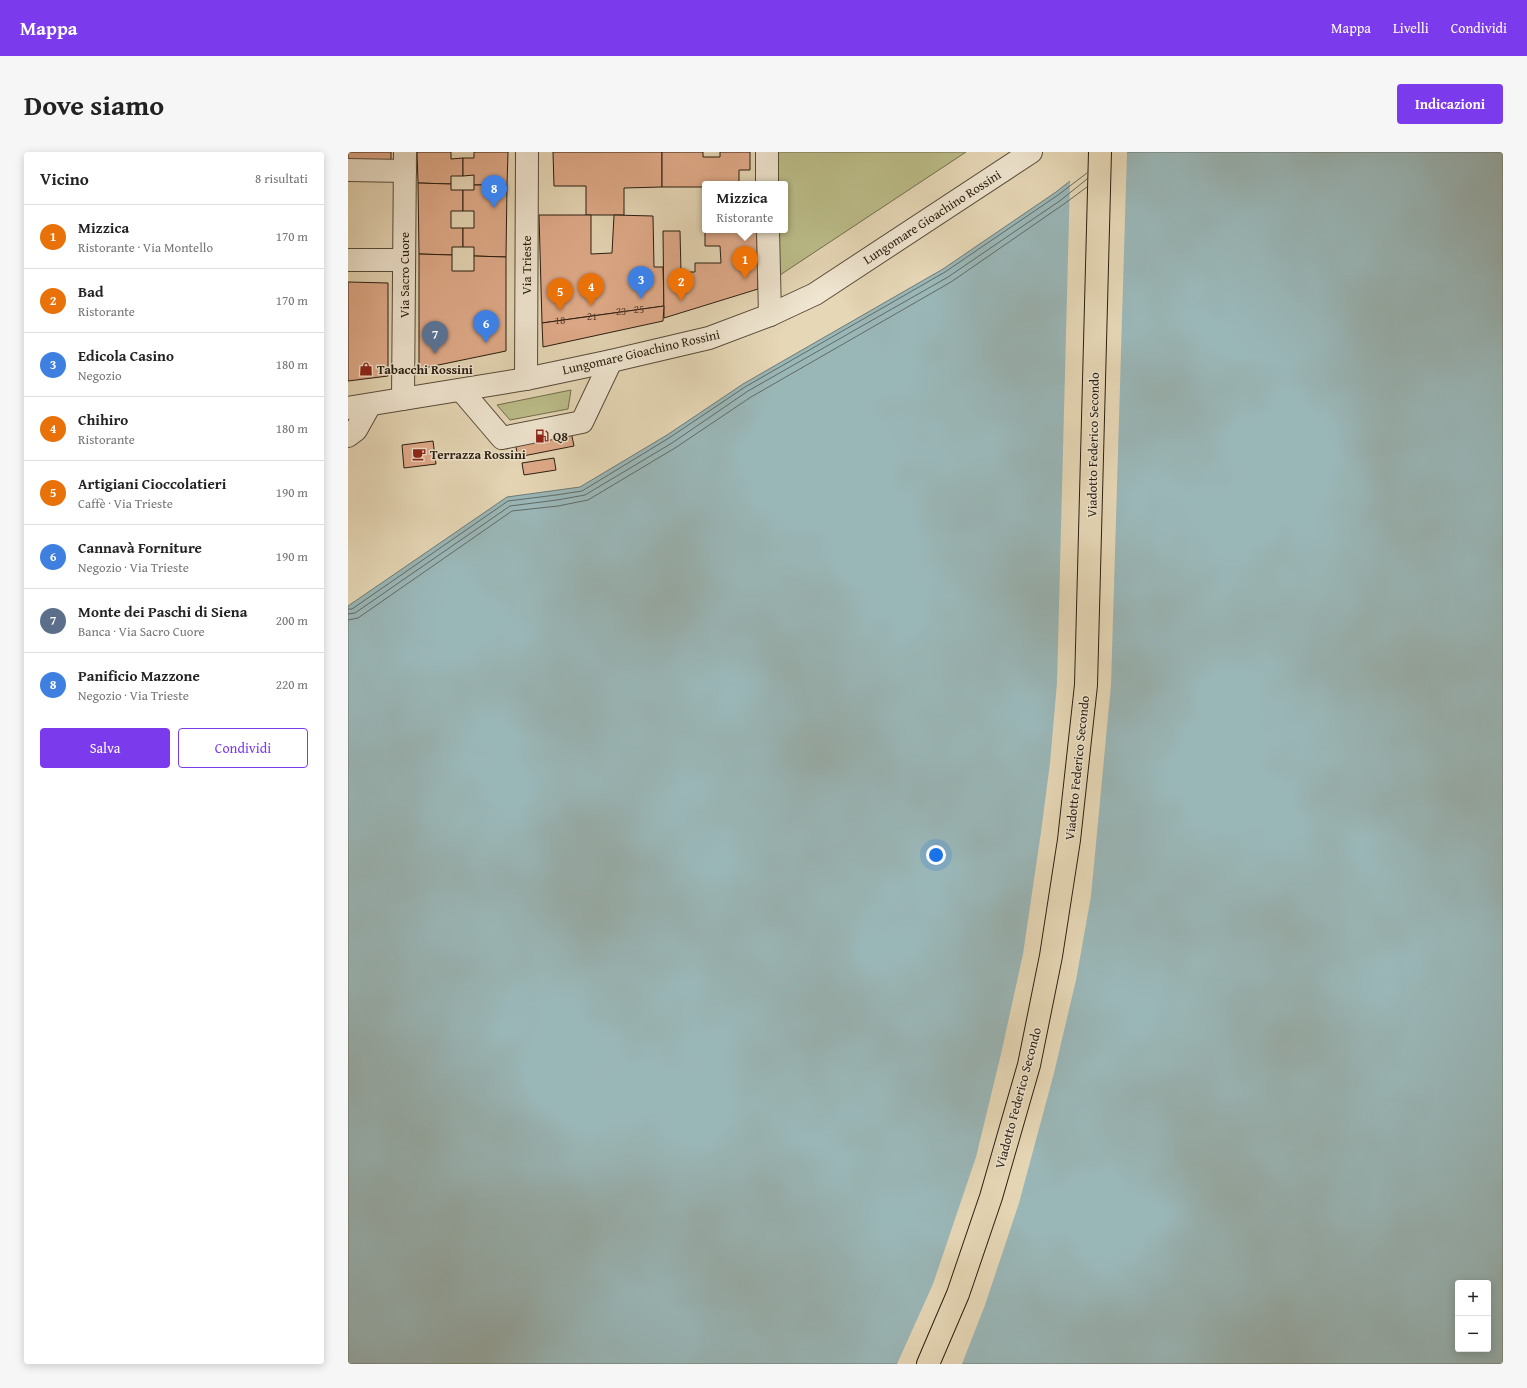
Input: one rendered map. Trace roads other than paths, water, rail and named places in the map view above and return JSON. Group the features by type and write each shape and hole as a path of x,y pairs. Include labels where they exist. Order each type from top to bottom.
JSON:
{"main road":[{"name":"Viadotto Federico Secondo","path":"928,1364 958,1294 991,1197 1029,1065 1051,956 1069,840 1086,670 1100,152"}],"street":[{"name":"Via Trieste","path":"526,379 527,152"},
{"path":"767,152 768,181"},
{"name":"Lungomare Gioachino Rossini","path":"348,408 526,379 710,338 770,315 815,294 1031,152"},
{"path":"348,170 405,162"},
{"name":"Via Sacro Cuore","path":"403,399 405,162"},
{"path":"768,233 770,315"},
{"path":"348,260 404,260"},
{"path":"461,390 502,438 582,422 611,361"},
{"path":"348,436 356,430 370,405"}],"water":[{"path":"1107,152 1503,152 1503,1364 348,1364 348,606 507,497 580,487 667,435 743,384 943,269 1056,192"}],"place":[{"name":"Panificio Mazzone","path":"494,208"},
{"name":"Mizzica","path":"745,279"},
{"name":"Edicola Casino","path":"641,299"},
{"name":"Bad","path":"681,301"},
{"name":"Chihiro","path":"591,306"},
{"name":"Artigiani Cioccolatieri","path":"560,311"},
{"name":"Cannavà Forniture","path":"486,343"},
{"name":"Monte dei Paschi di Siena","path":"435,354"},
{"name":"Tabacchi Rossini","path":"366,369"},
{"name":"Q8","path":"542,436"},
{"name":"Terrazza Rossini","path":"419,454"}]}
